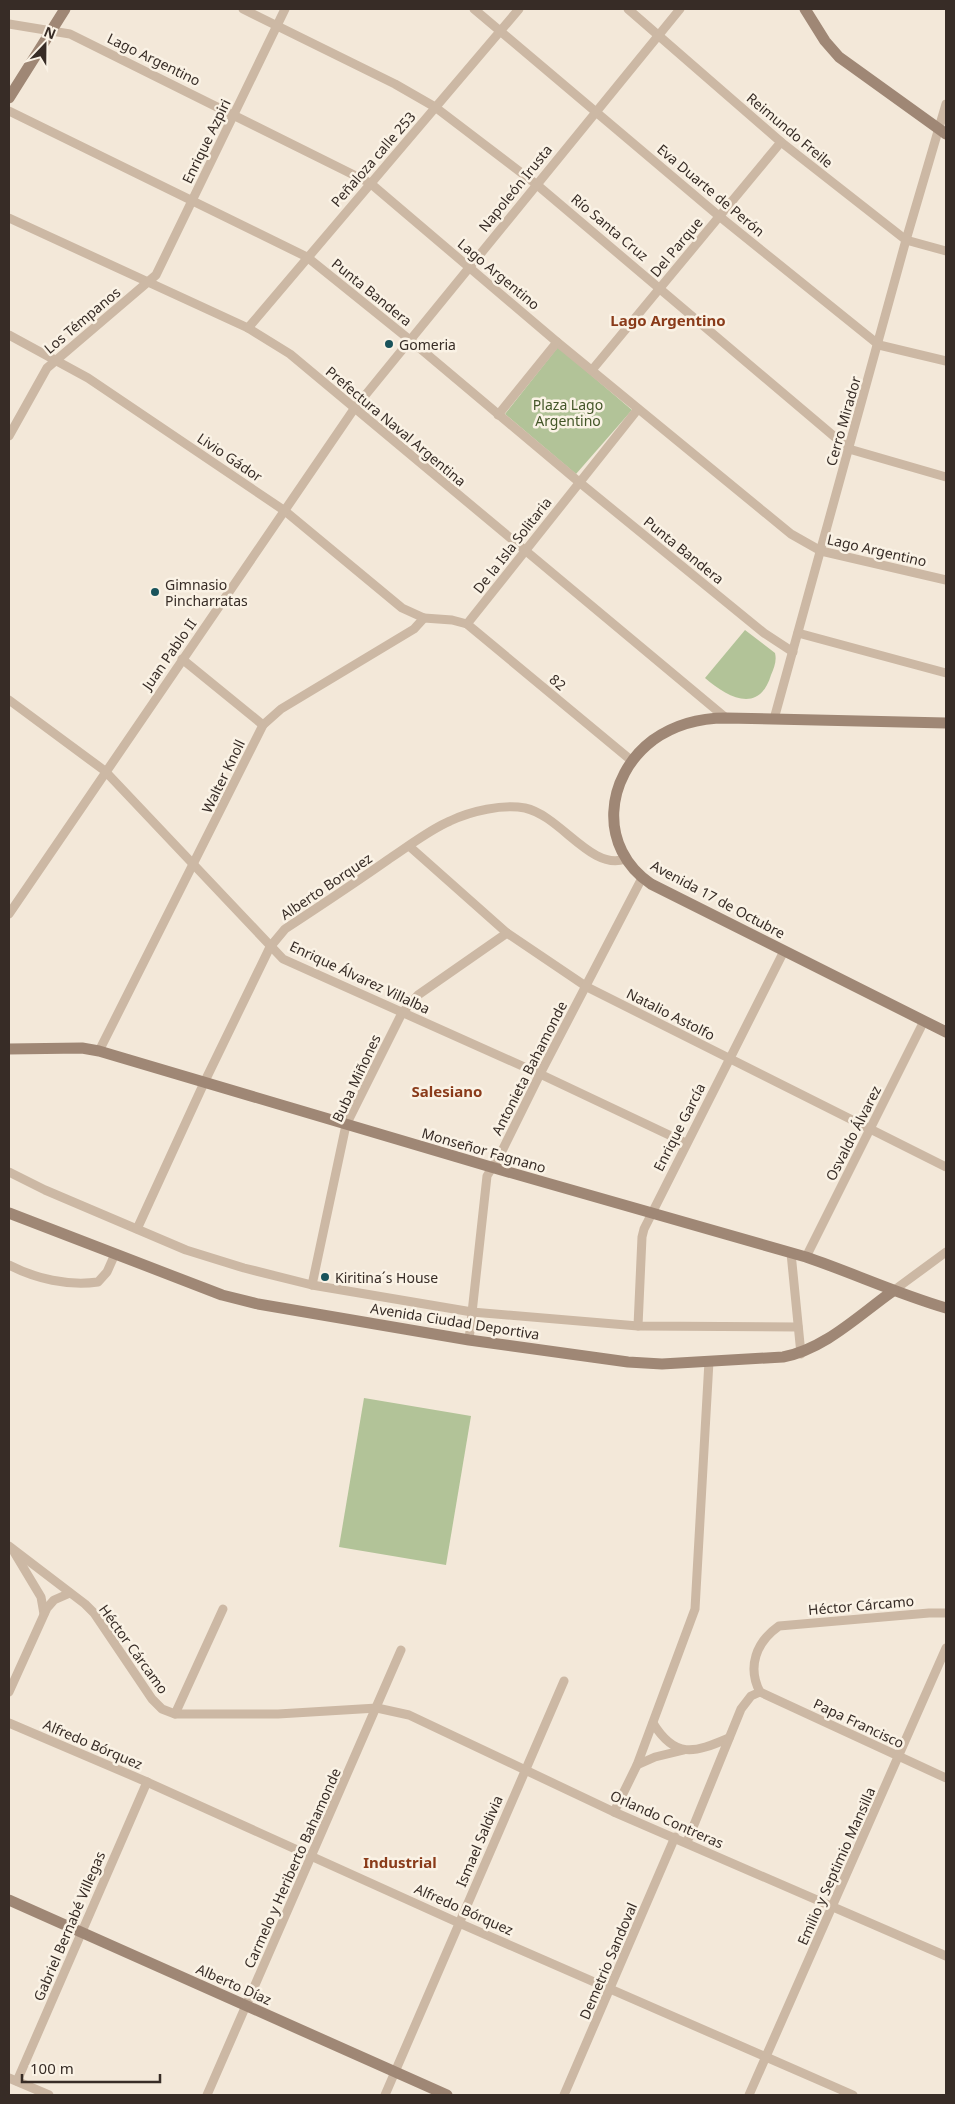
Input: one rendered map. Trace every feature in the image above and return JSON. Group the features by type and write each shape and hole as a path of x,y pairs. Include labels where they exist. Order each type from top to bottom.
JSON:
{"street":[{"path":"9,98 66,9"},
{"name":"Río Santa Cruz","path":"243,9 395,84 436,107 536,184 849,449 946,477"},
{"name":"Enrique Azpiri","path":"148,283 156,275 285,9"},
{"name":"Eva Duarte de Perón","path":"474,9 597,110 719,216 879,344 946,361"},
{"name":"Peñaloza calle 253","path":"248,328 519,9"},
{"name":"Reimundo Freile","path":"628,9 781,142 906,240 946,251"},
{"name":"Napoleón Irusta","path":"354,409 680,9"},
{"path":"805,9 825,41 839,57 943,132"},
{"name":"Lago Argentino","path":"9,24 70,34 370,183 557,342 791,534 821,551 946,580"},
{"name":"Cerro Mirador","path":"774,719 879,344 906,240 943,132 946,104"},
{"name":"Punta Bandera","path":"9,111 307,258 410,340 498,415 764,633 793,652"},
{"name":"Del Parque","path":"592,370 781,142"},
{"name":"Prefectura Naval Argentina","path":"9,218 248,328 290,354 524,552 726,718"},
{"name":"Los Témpanos","path":"9,436 42,375 56,358 148,283"},
{"name":"Livio Gádor","path":"9,335 56,358 88,378 285,512 402,608 424,618"},
{"path":"498,415 557,342"},
{"name":"Juan Pablo II","path":"9,914 354,409"},
{"name":"De la Isla Solitaria","path":"467,624 638,409"},
{"path":"424,618 452,620 467,624"},
{"name":"Walter Knoll","path":"99,1051 263,725 281,709 414,628 424,618"},
{"name":"82","path":"467,624 632,761"},
{"path":"798,633 946,673"},
{"path":"182,659 263,725"},
{"path":"9,713 12,702"},
{"name":"Enrique Álvarez Villalba","path":"12,702 105,771 283,959 540,1074 686,1143"},
{"name":"Avenida 17 de Octubre","path":"945,720 726,718 701,720 670,730 653,740 632,761 620,784 614,814 615,837 625,859 642,878 946,1032"},
{"name":"Alberto Borquez","path":"137,1230 204,1083 270,947 285,929 441,825 460,817 494,809 515,807 532,810 547,817 604,860 613,863 625,859"},
{"name":"Natalio Astolfo","path":"409,846 506,933 587,987 946,1168"},
{"name":"Antonieta Bahamonde","path":"469,1340 485,1183 491,1167 500,1155 642,878"},
{"name":"Buba Miñones","path":"312,1285 346,1125 402,1013 418,995 506,933"},
{"name":"Enrique García","path":"638,1326 642,1237 651,1213 784,951"},
{"name":"Osvaldo Álvarez","path":"806,1256 924,1021"},
{"name":"Monseñor Fagnano","path":"9,1049 82,1048 99,1051 346,1125 806,1256 841,1268 893,1291 946,1308"},
{"name":"Avenida Ciudad Deportiva","path":"9,1172 44,1190 186,1250 244,1268 312,1285 472,1312 638,1326 798,1327"},
{"name":"Avenida Ciudad Deportiva","path":"9,1213 222,1295 258,1304 469,1340 628,1362 662,1364 783,1357 801,1354 816,1346 893,1291"},
{"path":"893,1291 946,1252"},
{"path":"791,1253 801,1354"},
{"path":"9,1265 44,1279 84,1284 98,1282 107,1272 115,1254"},
{"path":"614,1812 638,1765 695,1609 709,1361"},
{"path":"10,1546 41,1597 44,1614"},
{"name":"Héctor Cárcamo","path":"10,1546 94,1613 152,1699 162,1709 175,1714"},
{"path":"9,1692 44,1614 54,1600 70,1593"},
{"path":"223,1609 175,1714 278,1714 377,1708"},
{"name":"Héctor Cárcamo","path":"760,1692 752,1672 761,1642 767,1634 778,1626 946,1613"},
{"name":"Emilio y Septimio Mansilla","path":"749,2095 946,1648"},
{"name":"Carmelo y Heriberto Bahamonde","path":"207,2095 401,1650"},
{"name":"Ismael Saldivia","path":"385,2095 564,1681"},
{"path":"687,1842 745,1702 760,1692"},
{"name":"Papa Francisco","path":"760,1692 946,1778"},
{"name":"Orlando Contreras","path":"377,1708 409,1715 614,1812 687,1842 832,1908 946,1956"},
{"path":"653,1723 665,1741 684,1750"},
{"name":"Alfredo Bórquez","path":"9,1724 147,1782 459,1923 612,1988 853,2095"},
{"path":"638,1765 655,1757 684,1750 701,1750 729,1738"},
{"name":"Gabriel Bernabé Villegas","path":"13,2079 82,1932 147,1782"},
{"name":"Demetrio Sandoval","path":"564,2095 612,1988 675,1837"},
{"name":"Alberto Díaz","path":"9,1900 447,2095"},
{"path":"13,2079 49,2095"}],"green space":[{"name":"Plaza Lago Argentino","path":"558,347 632,410 576,474 505,414"},
{"path":"745,630 775,653 776,656 766,687 759,695 751,699 732,696 705,678"},
{"path":"364,1398 471,1416 446,1565 339,1547"}],"place":[{"name":"Gomeria","path":"389,344"},
{"name":"Gimnasio Pincharratas","path":"155,592"},
{"name":"Kiritina´s House","path":"325,1277"}],"district":[{"name":"Lago Argentino","path":"668,320"},
{"name":"Salesiano","path":"447,1091"},
{"name":"Industrial","path":"400,1862"}]}
